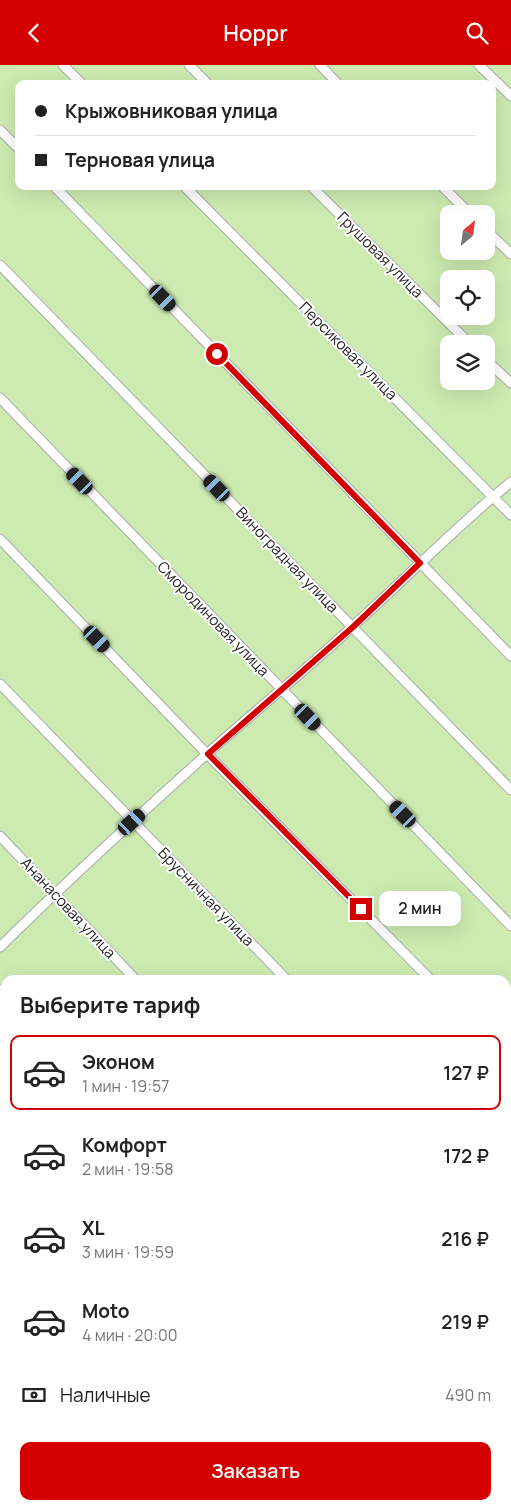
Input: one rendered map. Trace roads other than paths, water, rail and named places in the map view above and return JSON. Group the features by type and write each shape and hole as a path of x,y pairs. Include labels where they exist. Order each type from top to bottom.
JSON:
{"street":[{"path":"64,65 78,80"},
{"path":"189,65 204,80"},
{"path":"320,65 334,80"},
{"path":"479,65 494,80"},
{"path":"496,82 511,97"},
{"path":"0,130 15,145"},
{"path":"58,190 511,656"},
{"name":"Персиковая улица","path":"188,190 511,515"},
{"name":"Грушовая улица","path":"315,190 461,335"},
{"path":"446,190 461,205"},
{"path":"495,239 511,255"},
{"name":"Виноградная улица","path":"0,265 511,790"},
{"path":"495,368 511,383"},
{"name":"Смородиновая улица","path":"0,398 511,926"},
{"path":"0,947 132,822 353,627 493,496 511,482"},
{"path":"0,539 208,754 426,975"},
{"name":"Брусничная улица","path":"0,684 282,975"},
{"name":"Ананасовая улица","path":"0,836 131,975"}]}
